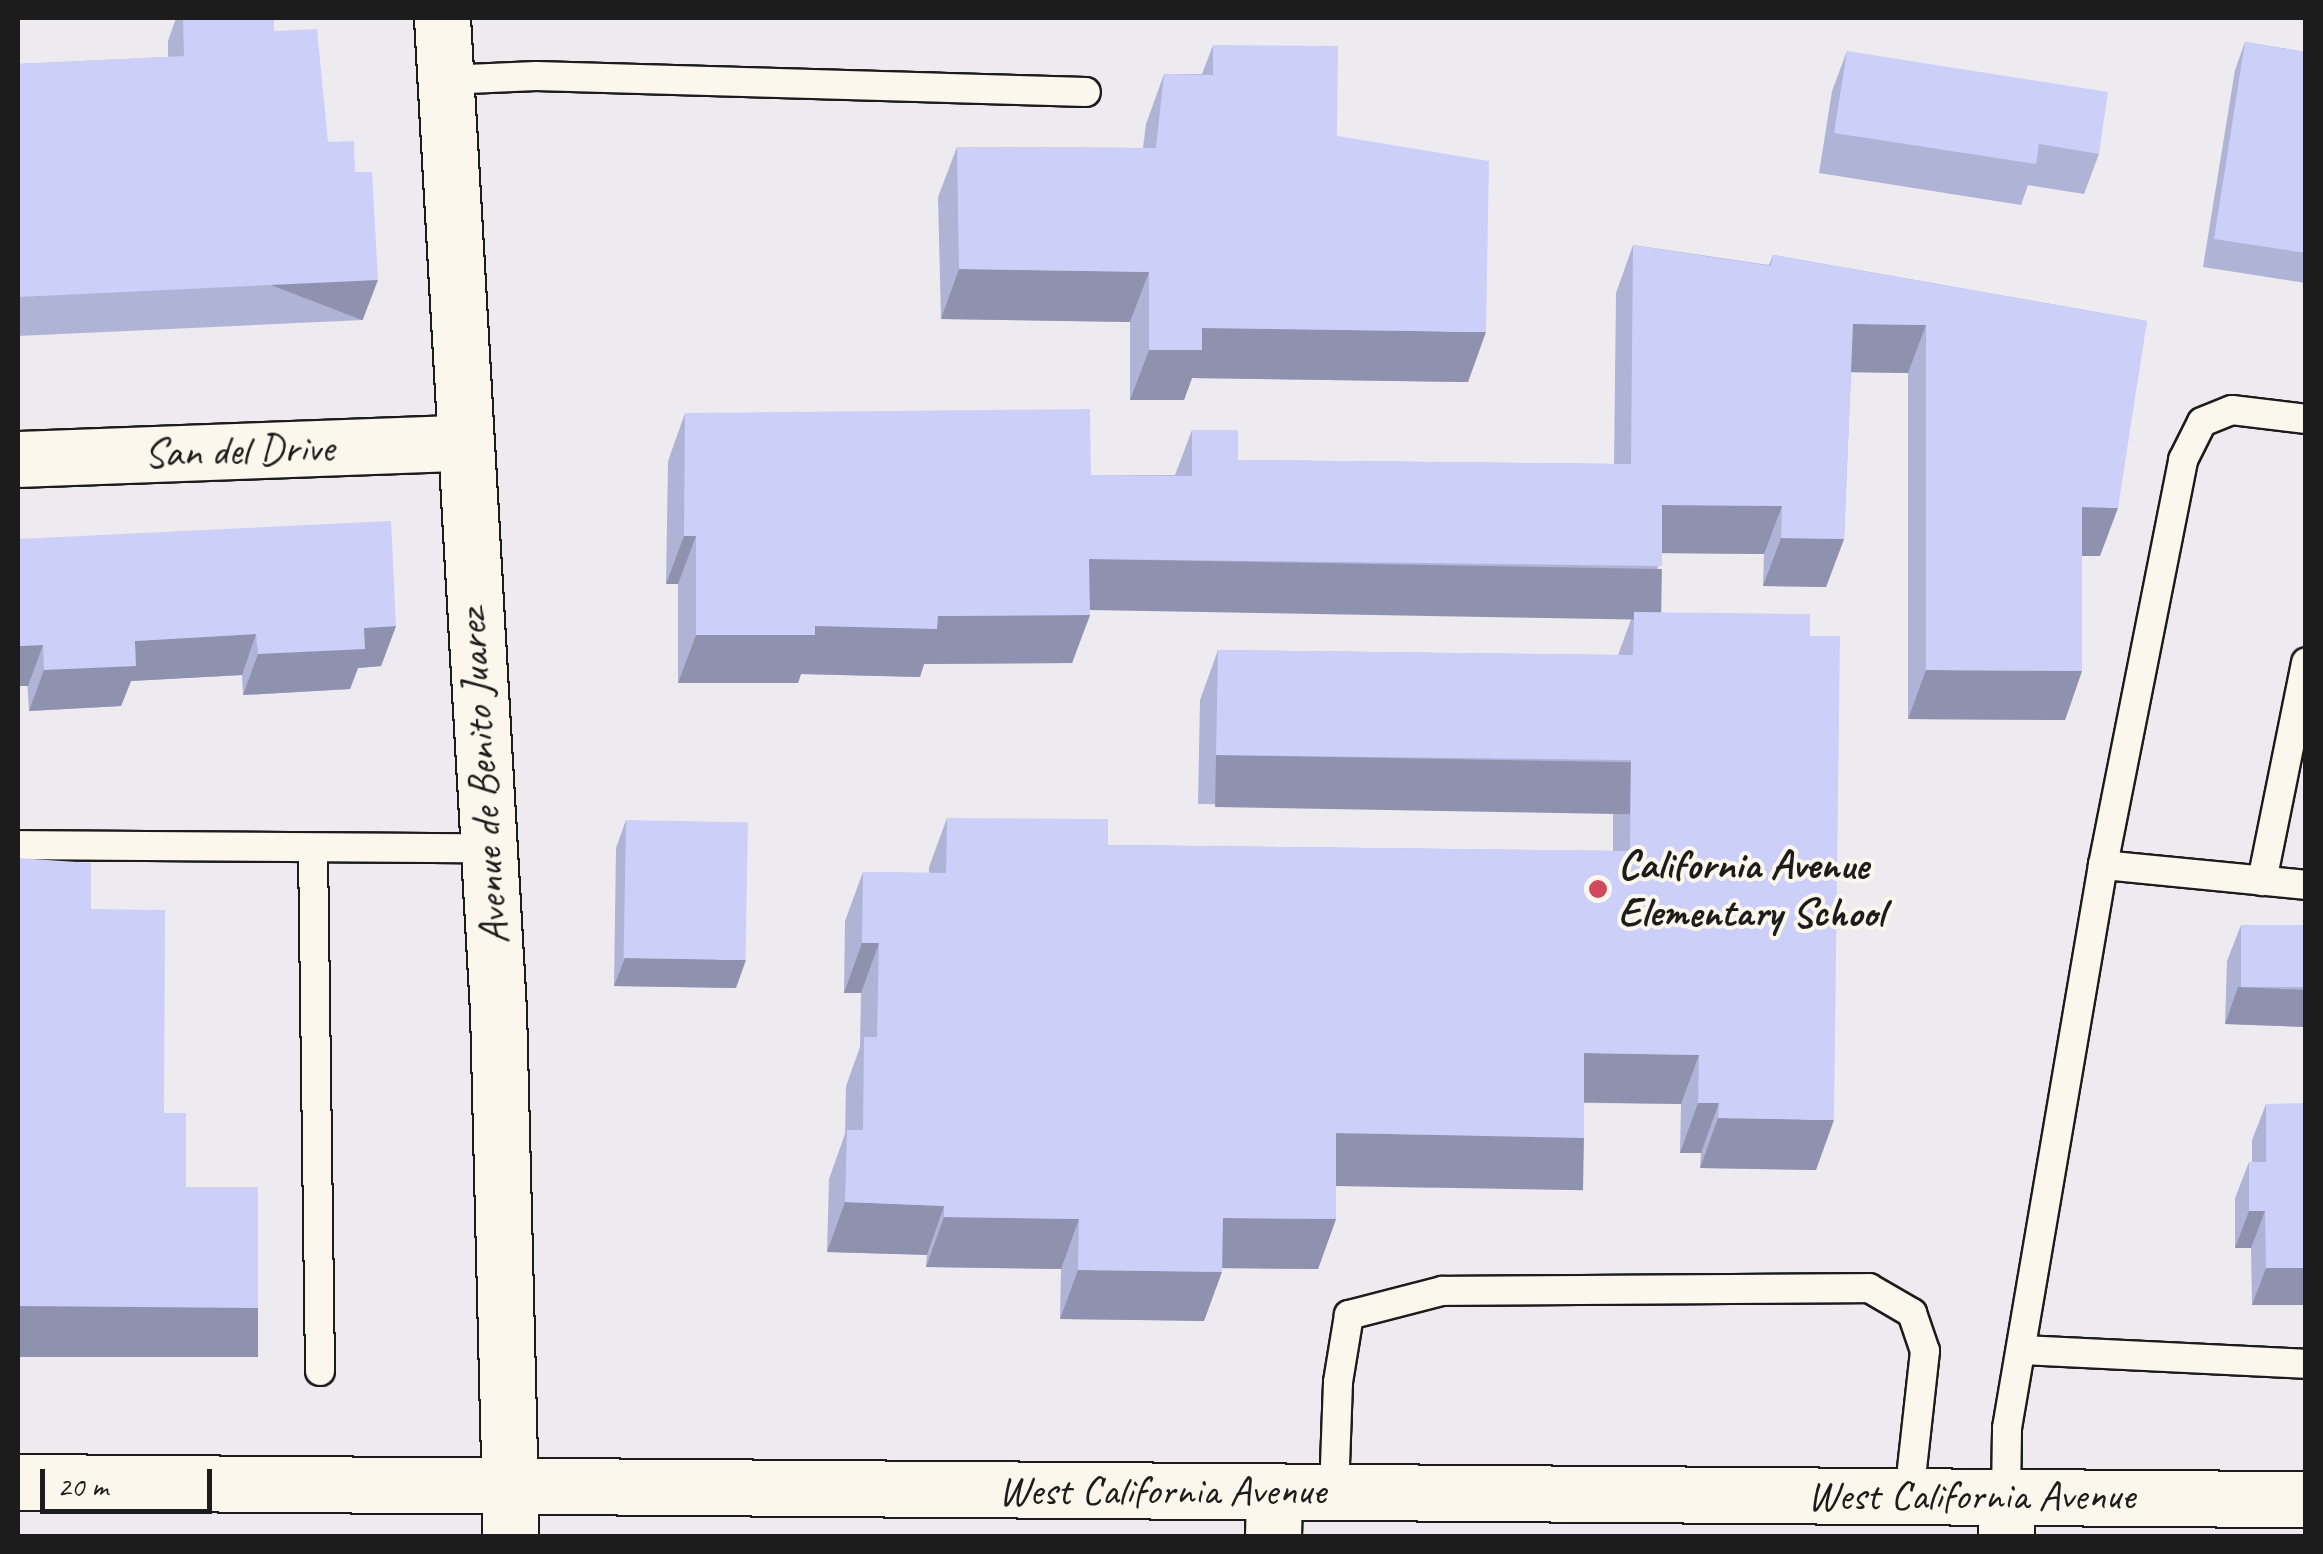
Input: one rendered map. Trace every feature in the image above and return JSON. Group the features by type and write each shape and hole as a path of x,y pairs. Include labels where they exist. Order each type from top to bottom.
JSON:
{"street":[{"name":"Avenue de Benito Juarez","path":"442,18 462,442 488,848 510,1511"},
{"name":"San del Drive","path":"18,460 462,442"},
{"name":"West California Avenue","path":"18,1482 510,1511 1273,1514 1334,1492 1909,1495 2006,1516 2306,1499"}],"lane":[{"path":"445,80 536,76 1086,92"},
{"path":"2006,1516 2007,1428 2102,865 2182,460 2202,422 2232,410 2306,418"},
{"path":"2262,881 2306,662"},
{"path":"18,846 488,848"},
{"path":"313,849 320,1370"},
{"path":"2102,865 2306,885"},
{"path":"1334,1492 1338,1382 1349,1315 1442,1290 1869,1288 1912,1314 1925,1350 1909,1495"},
{"path":"2021,1350 2306,1364"}],"building":[{"path":"183,18 274,18 274,31 317,29 328,142 354,141 355,172 372,172 378,280 18,297 18,64 184,56"},
{"path":"2245,42 2306,52 2306,253 2214,239"},
{"path":"1213,45 1338,46 1337,136 1489,161 1486,332 1202,328 1202,350 1149,350 1149,272 959,269 957,147 1156,148 1164,74 1213,75"},
{"path":"1847,51 2108,92 2099,154 2039,144 2036,164 1834,133"},
{"path":"1633,245 1771,266 1773,255 2147,321 2118,508 2082,507 2082,671 1926,670 1926,325 1853,324 1844,539 1781,538 1782,506 1662,505 1662,566 1089,559 1090,615 938,616 937,629 815,626 815,635 696,635 696,536 684,536 685,413 1090,409 1091,475 1192,476 1192,430 1238,430 1238,460 1631,464"},
{"path":"391,521 396,626 364,628 365,649 258,654 256,634 135,641 136,666 44,670 43,645 18,646 18,539"},
{"path":"1634,612 1810,614 1810,636 1840,636 1834,1120 1718,1118 1719,1103 1698,1103 1699,1055 1584,1053 1584,1138 1336,1133 1336,1219 1223,1218 1222,1272 1078,1270 1079,1219 944,1217 944,1206 845,1202 847,1130 863,1130 864,1037 877,1037 879,943 862,943 863,872 946,873 947,818 1108,819 1108,845 1630,851 1631,760 1216,755 1218,650 1633,655"},
{"path":"626,820 748,822 746,960 624,958"},
{"path":"18,858 91,863 91,909 165,910 164,1113 186,1113 186,1187 258,1187 258,1308 18,1306"},
{"path":"2241,925 2306,925 2306,987 2241,987"},
{"path":"2306,1103 2306,1268 2266,1268 2265,1211 2249,1211 2249,1162 2266,1162 2266,1104"}],"place":[{"name":"California Avenue Elementary School","path":"1598,889"}]}
